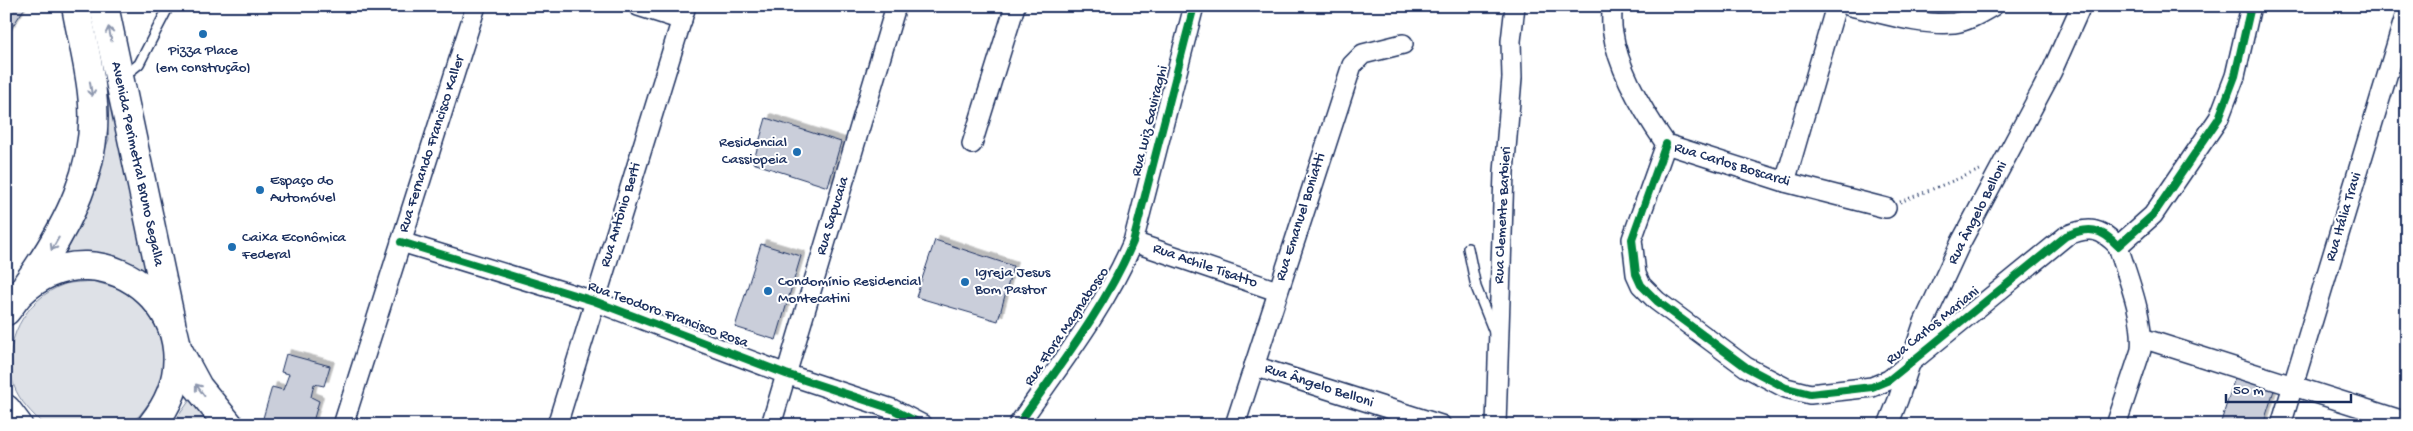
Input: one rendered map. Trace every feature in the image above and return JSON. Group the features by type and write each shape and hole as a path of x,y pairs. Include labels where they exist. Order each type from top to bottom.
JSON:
{"main road":[{"name":"Avenida Perimetral Bruno Segalla","path":"13,302 53,248 67,223 86,173 93,134 92,94 76,6"},
{"name":"Avenida Perimetral Bruno Segalla","path":"104,6 170,322"},
{"path":"13,302 49,275 65,269 90,267 116,272 138,283 157,300 170,322 178,350 198,387 229,425"},
{"path":"152,425 166,408 176,380 178,350"},
{"path":"6,409 18,425"}],"street":[{"name":"Rua Fernando Francisco Kaller","path":"343,425 476,6"},
{"path":"638,6 684,13"},
{"name":"Rua Sapucaia","path":"771,425 896,6"},
{"path":"972,144 1015,6"},
{"name":"Rua Luiz Gaviraghi","path":"1133,242 1194,6"},
{"name":"Rua Clemente Barbieri","path":"1496,425 1497,342 1504,172 1512,78 1511,41 1515,6"},
{"name":"Rua Carlos Boscardi","path":"1612,6 1613,33 1618,55 1637,96 1666,144 1785,182 1886,208"},
{"path":"1785,182 1836,6"},
{"path":"1850,6 1920,20 1955,23 1975,16 1993,6"},
{"name":"Rua Ângelo Belloni","path":"1888,425 1924,322 1961,242 2052,71 2081,6"},
{"path":"2116,425 2140,350 2142,338 2139,316 2118,246 2153,215 2219,118 2235,76 2251,6"},
{"name":"Rua Itália Travi","path":"2281,425 2407,10"},
{"name":"Rua Antônio Berti","path":"557,425 684,13"},
{"name":"Rua Emanuel Boniatti","path":"1235,425 1352,64 1363,54 1403,44"},
{"name":"Rua Carlos Mariani","path":"1666,144 1632,239 1636,274 1641,285 1657,301 1746,367 1786,388 1810,394 1872,387 1889,380 2066,236 2080,230 2091,229 2103,233 2118,246"},
{"name":"Rua Teodoro Francisco Rosa","path":"401,242 594,301 786,374 892,409 923,425"},
{"name":"Rua Achile Tisatto","path":"1133,242 1277,291"},
{"name":"Rua Flora Magnabosco","path":"1018,425 1121,272 1133,242"},
{"path":"2142,338 2407,422"},
{"name":"Rua Ângelo Belloni","path":"1254,366 1441,425"}],"lane":[{"path":"120,79 139,64 169,6"},
{"path":"1468,248 1476,287 1497,342"}],"path":[{"path":"1886,208 2005,160"}],"shaded area":[{"path":"93,12 150,275 110,256 90,254 65,255 109,139"},
{"path":"92,281 117,288 138,301 154,321 163,345 163,371 155,395 139,416 126,425 44,425 23,402 14,386 10,354 13,339 19,324 38,300 65,284"},
{"path":"192,397 215,425 172,425"}],"building":[{"path":"6,6 26,6 6,36"},
{"name":"Residencial Cassiopeia","path":"766,118 841,142 828,187 753,163"},
{"name":"Igreja Jesus Bom Pastor","path":"935,240 1013,266 998,321 916,297"},
{"name":"Condomínio Residencial Montecatini","path":"761,244 801,256 776,340 735,327"},
{"path":"286,354 330,366 324,386 314,384 311,397 319,401 312,425 261,425 272,387 283,390 289,374 281,372"},
{"path":"2236,374 2275,387 2263,425 2220,425"}],"cycle path":[{"path":"1018,425 1095,313 1122,266 1133,242 1194,6"},
{"path":"1666,144 1632,239 1636,274 1641,285 1657,301 1746,367 1786,388 1810,394 1872,387 1889,380 2066,236 2081,231 2094,230 2106,235 2118,246 2153,215 2219,118 2235,76 2251,6"},
{"path":"401,242 594,301 786,374 892,409 923,425"}],"place":[{"name":"Pizza Place (em construção)","path":"203,34"},
{"name":"Residencial Cassiopeia","path":"797,152"},
{"name":"Espaço do Automóvel","path":"260,190"},
{"name":"Caixa Econômica Federal","path":"232,247"},
{"name":"Igreja Jesus Bom Pastor","path":"965,282"},
{"name":"Condomínio Residencial Montecatini","path":"768,291"}]}
